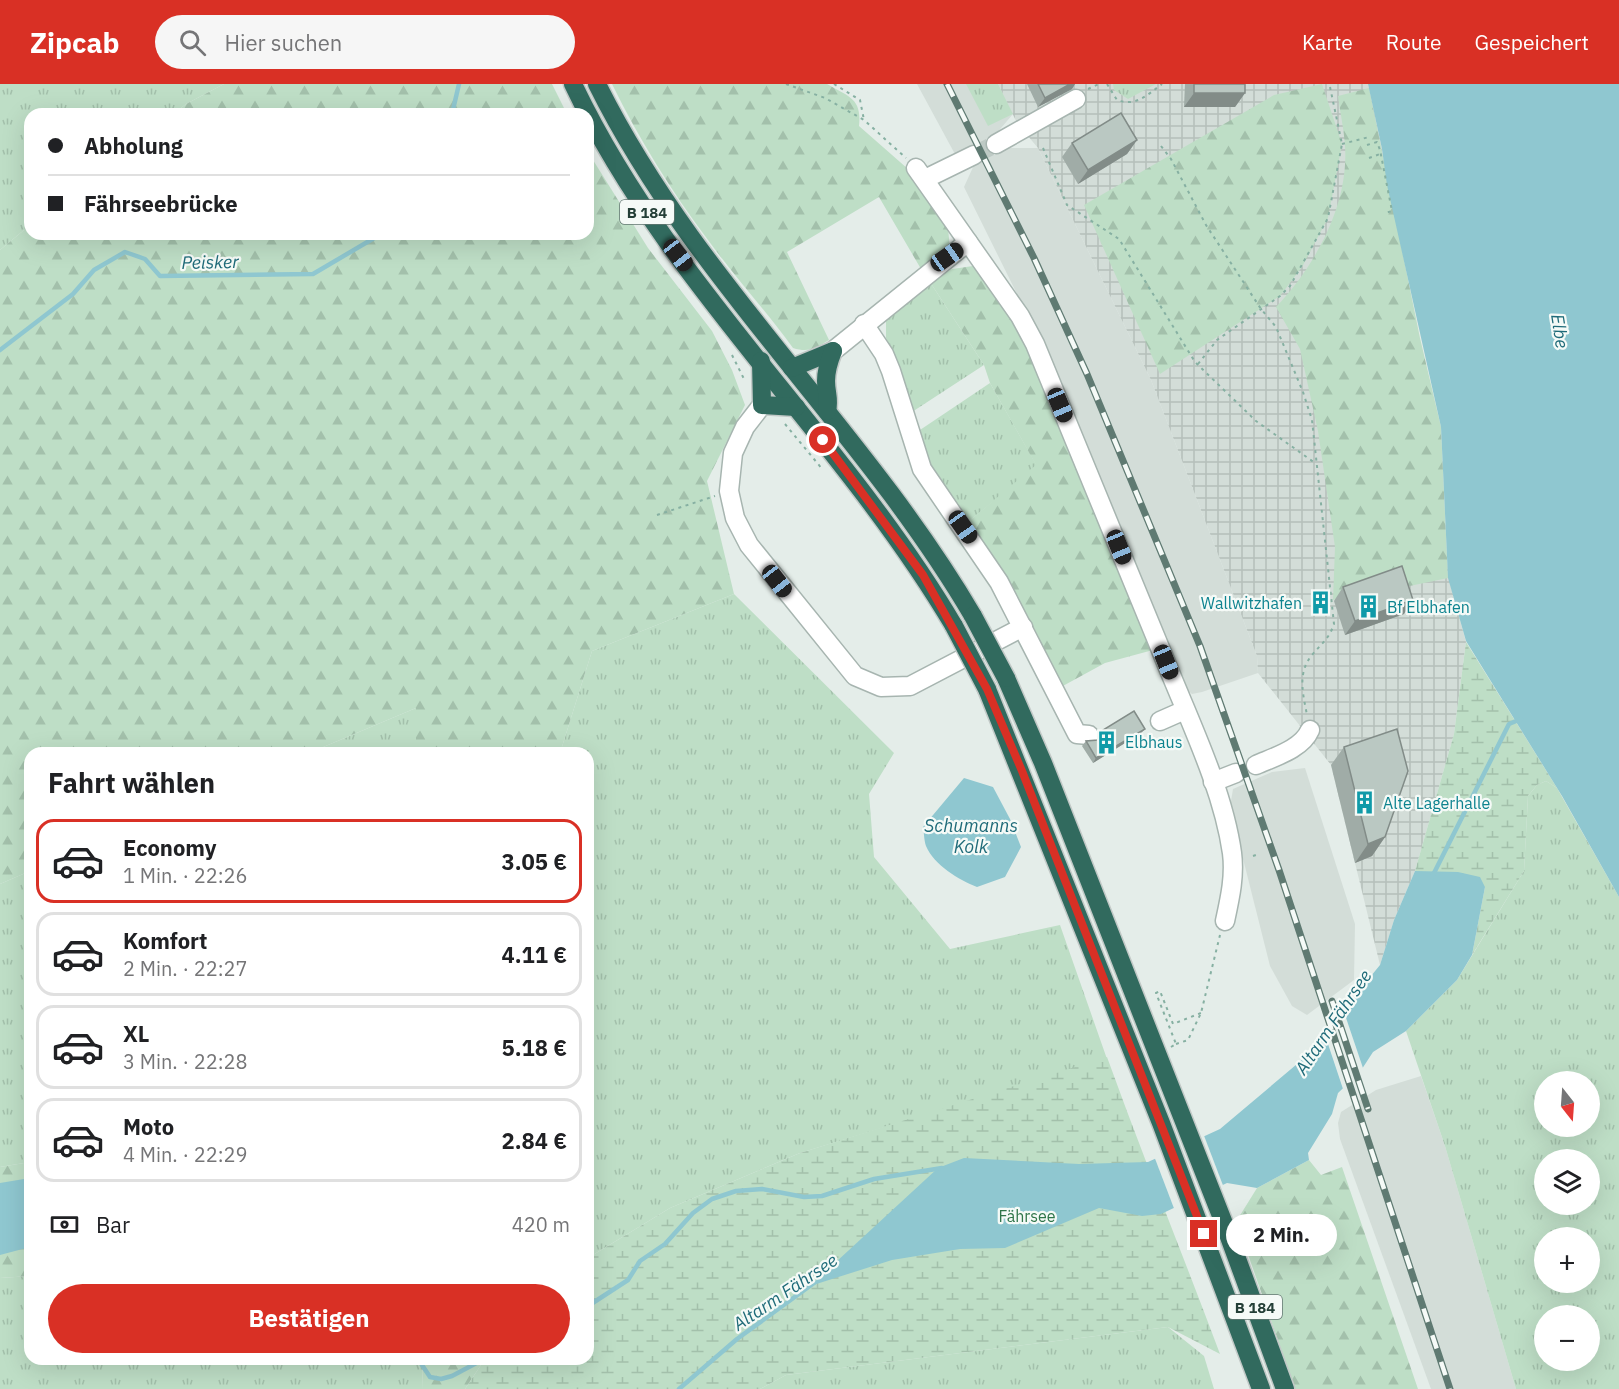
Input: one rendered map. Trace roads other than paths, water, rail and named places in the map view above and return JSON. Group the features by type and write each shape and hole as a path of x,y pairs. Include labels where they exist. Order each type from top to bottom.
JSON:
{"highway":[{"name":"B 184","path":"573,84 586,108"},
{"name":"B 184","path":"597,84 625,138 670,209 914,524 973,616 1006,678 1043,763 1097,899 1225,1226 1285,1389"},
{"name":"B 184","path":"594,122 619,168 658,228 903,545 954,626 987,689 1022,771 1204,1234 1261,1389"},
{"path":"792,368 833,351"},
{"path":"826,411 830,398 826,384 827,367 833,351"},
{"path":"761,362 762,405 796,407"}],"street":[{"path":"996,144 1085,90"},
{"path":"974,155 921,174 1020,316 1035,344 1185,710 1229,835 1232,856 1232,892 1225,921"},
{"path":"833,351 968,242"},
{"path":"864,324 884,354 891,371 922,469 984,558 1023,627 1077,734 1089,735"},
{"path":"762,405 745,427 733,453 729,491 735,518 749,545 848,670 863,681 881,687 910,686 1023,627"},
{"path":"1160,722 1185,710"},
{"path":"1256,765 1297,745 1307,737 1310,729"},
{"path":"1212,782 1236,773"}],"water":[{"name":"Elbe","path":"1368,84 1619,84 1619,897 1562,796 1466,641 1448,578 1441,427 1387,185"},
{"name":"Schumanns Kolk","path":"964,778 993,787 1010,819 1021,847 1005,877 977,887 955,876 935,859 926,846 923,827"},
{"name":"Fährsee","path":"1415,871 1458,872 1480,877 1485,887 1472,955 1457,980 1406,1031 1373,1052 1360,1072 1338,1093 1332,1114 1308,1153 1309,1160 1257,1188 1227,1183 1161,1214 1142,1216 1099,1208 1005,1248 960,1249 892,1260 810,1286 938,1168 964,1158 1079,1164 1148,1162 1220,1129 1303,1059 1380,965 1394,920"},
{"path":"24,1179 24,1249 0,1255 0,1183"}],"waterway":[{"name":"Peisker","path":"453,108 459,84"},
{"name":"Peisker","path":"0,350 73,294 94,270 125,252 145,259 160,276 313,274 371,240"},
{"name":"Altarm Fährsee","path":"1432,877 1509,724 1521,719"},
{"path":"594,1302 628,1280 640,1261 665,1244 693,1213 712,1199 736,1191 762,1189 804,1197 822,1196 874,1179 942,1168"},
{"name":"Altarm Fährsee","path":"679,1389 737,1339 814,1283"},
{"path":"422,1365 430,1377 441,1379 473,1365"}],"tunnel":[{"path":"974,155 996,144"}],"railway":[{"path":"947,84 1034,258 1087,374 1200,646 1279,870 1450,1389"},
{"path":"1332,1001 1368,1109"}],"place":[{"name":"Wallwitzhafen","path":"1320,603"},
{"name":"Bf Elbhafen","path":"1369,607"},
{"name":"Elbhaus","path":"1107,742"},
{"name":"Alte Lagerhalle","path":"1365,803"}]}
